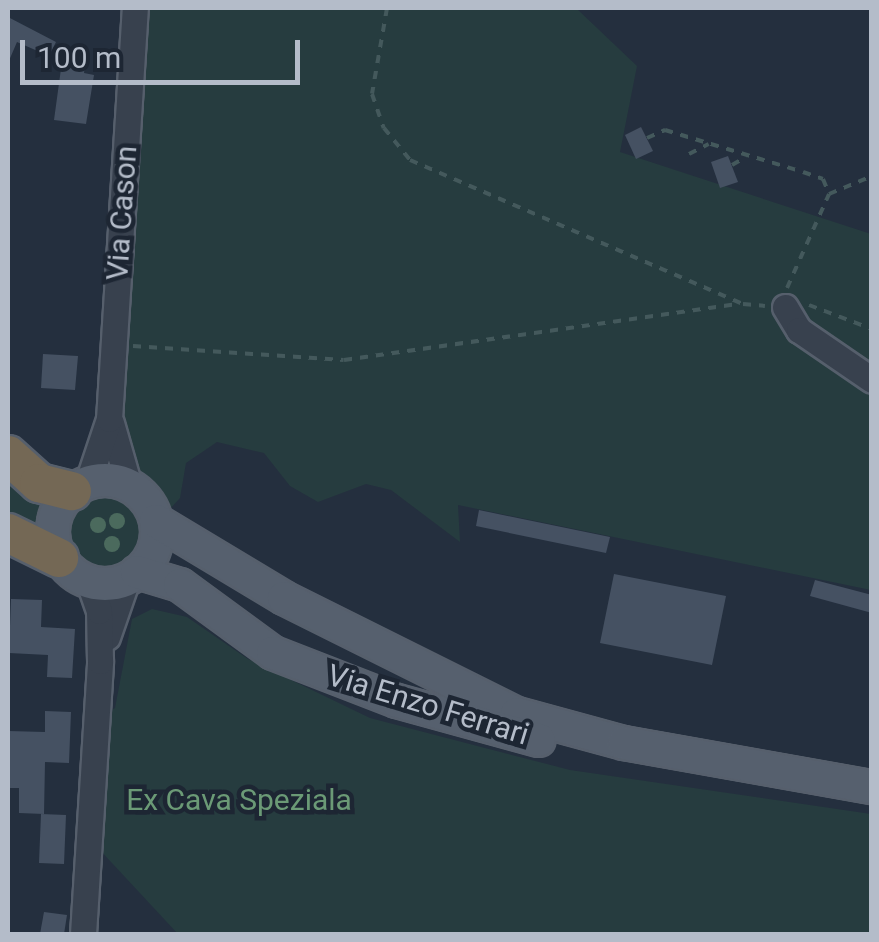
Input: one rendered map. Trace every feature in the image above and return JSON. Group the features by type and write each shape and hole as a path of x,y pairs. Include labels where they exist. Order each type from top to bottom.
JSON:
{"highway":[{"path":"8,455 39,483 80,487"},
{"path":"8,532 74,570"}],"main road":[{"path":"130,486 156,521 154,549 132,576 74,570 53,522 80,487 130,486"},
{"name":"Via Enzo Ferrari","path":"156,521 269,591 517,714 744,767"},
{"name":"Via Enzo Ferrari","path":"132,576 170,579 273,653 396,701 514,735 872,787"}],"street":[{"name":"Via Cason","path":"130,486 110,419 135,8"},
{"path":"785,307 799,330 872,380"},
{"name":"Via Cason","path":"80,487 110,419"},
{"path":"74,570 96,592 100,661 83,934"},
{"path":"100,661 132,576"}],"path":[{"path":"387,8 372,94 384,128 410,160 743,304"},
{"path":"647,138 665,130 822,179 830,194"},
{"path":"689,154 709,144"},
{"path":"732,165 746,157"},
{"path":"785,307 787,283 830,194 872,176"},
{"path":"114,346 344,360 743,304 814,304 872,330"}],"green space":[{"path":"150,8 576,8 637,66 620,152 871,234 871,590 458,505 460,542 391,490 366,484 318,502 290,486 264,453 217,442 186,463 180,498 170,509 130,465 122,426"},
{"path":"8,466 56,495 44,531 8,524"},
{"path":"107,490 122,493 135,502 144,515 144,545 135,558 122,567 107,570 92,567 79,558 70,545 67,530 70,515 79,502 92,493"},
{"name":"Ex Cava Speziala","path":"152,609 187,617 248,659 370,718 570,770 871,814 871,934 178,934 98,848 103,716 115,708 132,619"}],"building":[{"path":"8,17 56,42 49,56 17,42 8,63"},
{"path":"63,54 86,57 84,73 94,75 86,124 54,120"},
{"path":"641,127 653,151 636,159 625,135"},
{"path":"728,156 738,182 720,188 711,162"},
{"path":"43,354 78,356 75,390 41,388"},
{"path":"479,510 610,537 606,553 476,526"},
{"path":"614,574 726,596 712,665 600,643"},
{"path":"815,580 872,595 872,613 810,596"},
{"path":"11,599 42,600 41,627 75,629 72,678 47,677 48,655 9,653"},
{"path":"45,711 71,712 69,763 45,762 44,814 19,813 19,788 8,788 8,731 45,732"},
{"path":"41,814 66,815 64,864 39,863"},
{"path":"44,912 67,915 64,934 40,934"}]}
